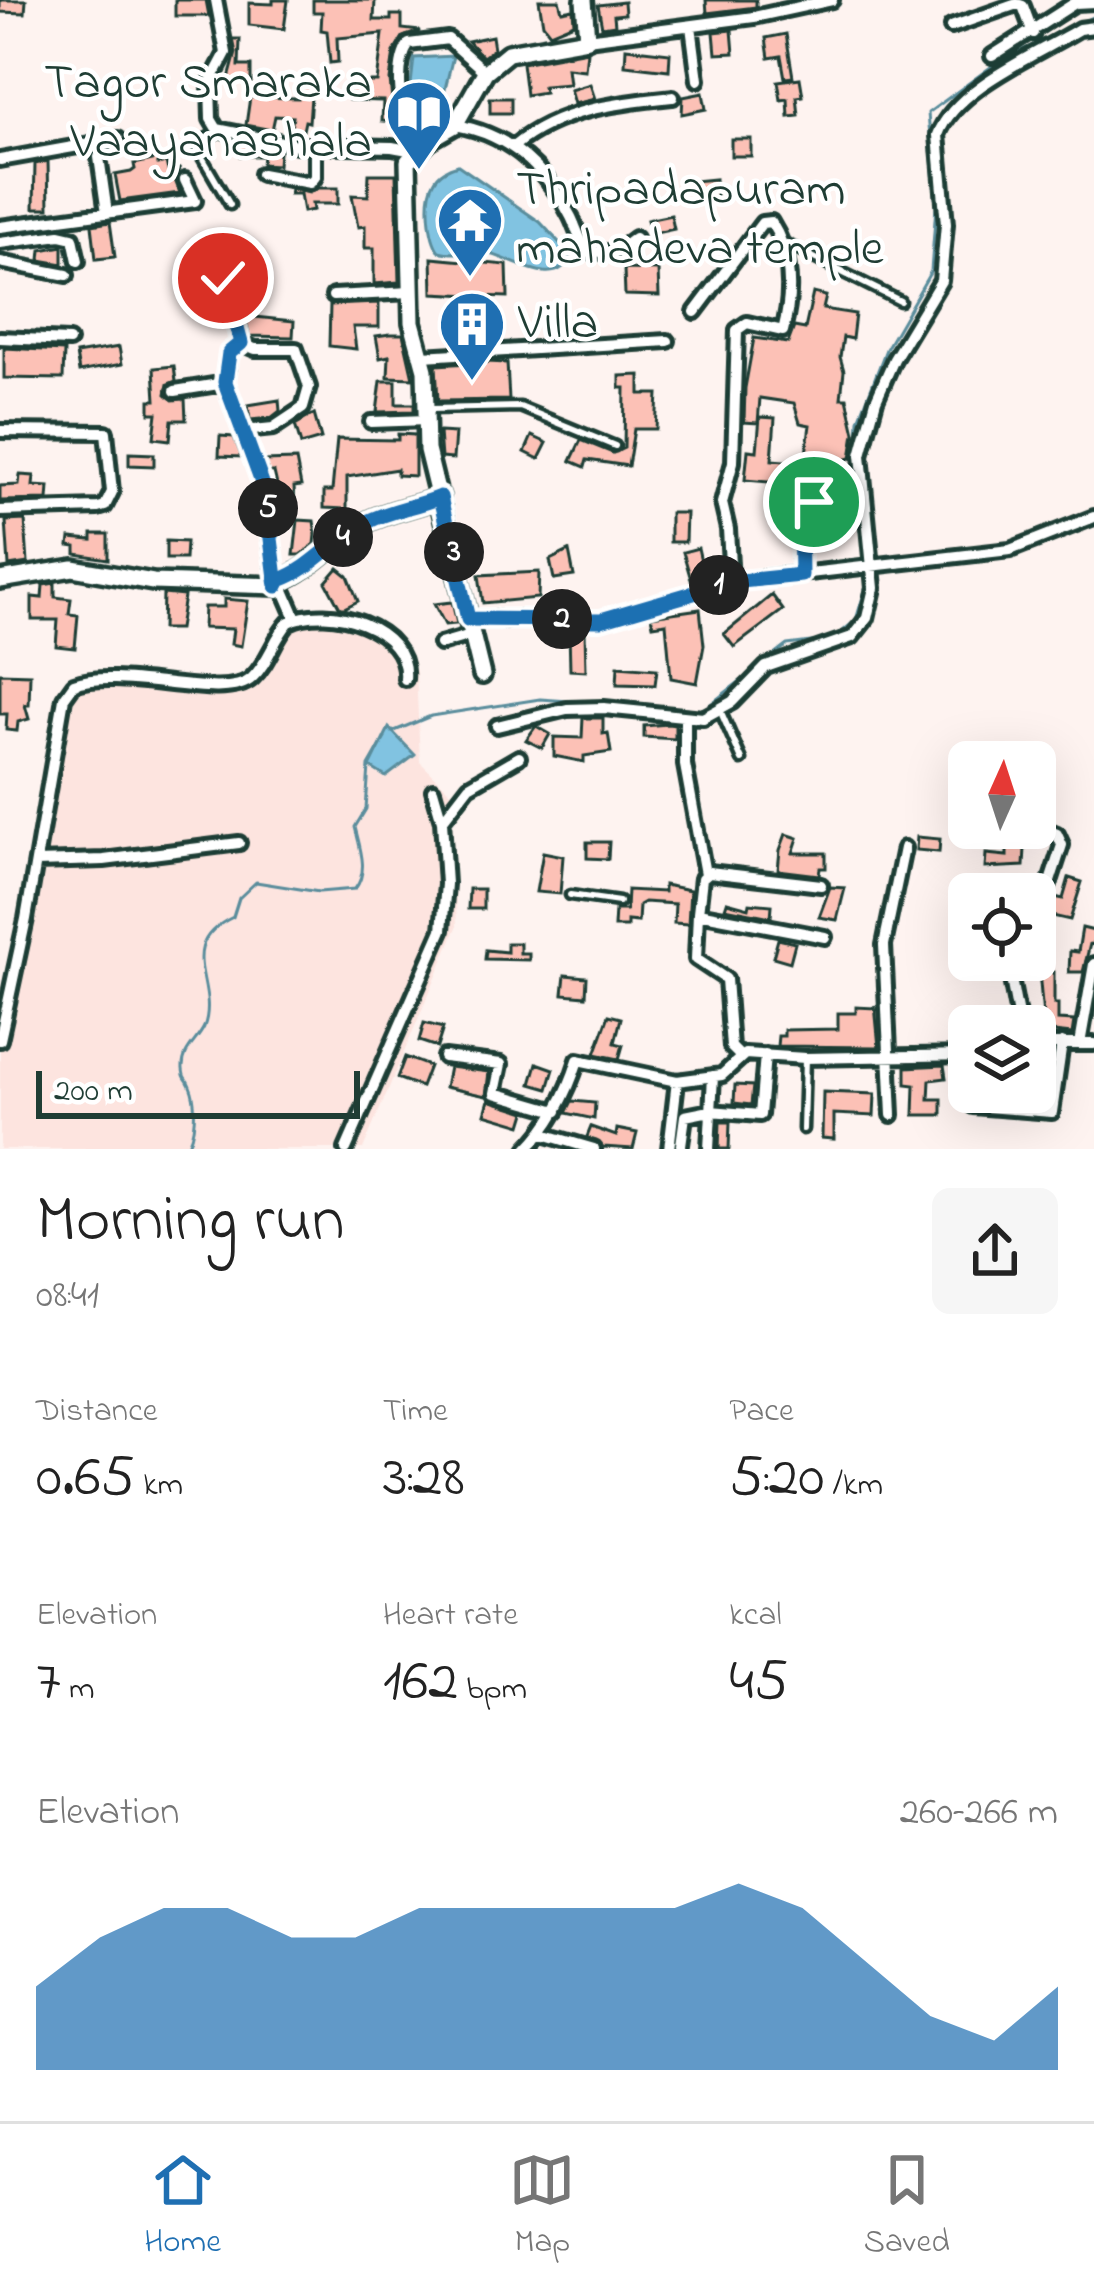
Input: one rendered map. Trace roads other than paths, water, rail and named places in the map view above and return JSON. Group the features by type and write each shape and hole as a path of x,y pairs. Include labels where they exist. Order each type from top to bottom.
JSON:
{"main road":[{"path":"482,675 427,450 423,356 412,322 408,161 411,150 460,118 484,72 508,53 587,39 584,0"},
{"path":"1,575 74,568 154,582 277,586 369,520 440,497"}],"street":[{"path":"217,0 226,53 211,83 217,129 315,147 411,150 400,69 409,44 448,39 484,72"},
{"path":"587,39 691,26 830,0"},
{"path":"992,56 1075,3 1094,2"},
{"path":"951,27 1017,4 1023,6 1033,34"},
{"path":"691,26 698,80"},
{"path":"497,726 585,708 703,718 720,710 766,667 852,637 867,618 873,598 861,455 876,400 894,359 941,281 946,224 938,136 943,123 961,100 1079,29 1094,27"},
{"path":"514,146 552,122 603,105 673,97"},
{"path":"460,118 514,146 559,195 588,251 615,253 635,238"},
{"path":"0,160 118,139"},
{"path":"261,174 310,183 315,177 315,147"},
{"path":"99,158 107,213"},
{"path":"0,227 195,202 185,180"},
{"path":"694,312 762,223 771,222 784,243 788,309 783,331 747,322 740,325 733,462 722,503 731,582"},
{"path":"0,243 60,235 74,238 78,260"},
{"path":"0,262 67,275"},
{"path":"223,278 241,343"},
{"path":"333,296 411,292"},
{"path":"0,338 69,341"},
{"path":"423,356 668,341"},
{"path":"241,343 229,353 225,382 265,491 277,586 283,588 296,618"},
{"path":"241,343 255,349 296,350 309,387 303,409 273,428 244,430"},
{"path":"175,391 225,382"},
{"path":"371,422 427,414"},
{"path":"0,431 106,432 112,493 105,506 98,508 0,511"},
{"path":"801,575 800,513 814,502"},
{"path":"440,644 470,627 601,620 731,582 1010,550 1094,517"},
{"path":"0,1040 64,698 74,684 108,676 232,688 253,677 281,630 296,618 322,616 367,625 389,640 404,664 405,679"},
{"path":"685,718 685,765 705,874 696,959 726,979 731,1047 740,1056 948,1055"},
{"path":"442,821 469,786 519,757"},
{"path":"346,1149 442,929 446,884 442,821 433,790"},
{"path":"1052,873 1062,845 1056,834"},
{"path":"36,862 104,860 239,843"},
{"path":"892,1115 884,945 904,848"},
{"path":"705,874 715,871 820,885"},
{"path":"698,914 825,937"},
{"path":"1056,1043 1087,1044 1094,964"},
{"path":"1056,1084 1062,1043"},
{"path":"675,1147 685,1116 710,1111 733,1116 760,1114 765,1055"},
{"path":"527,1149 557,1111 578,1060 677,1081 728,1071 740,1056"},
{"path":"444,1057 501,1064 495,1094 557,1111"},
{"path":"710,1149 713,1076"},
{"path":"675,1147 677,1081"},
{"path":"543,1134 594,1149"}],"lane":[{"path":"221,130 206,137 199,152 230,205"},
{"path":"784,243 901,301"},
{"path":"427,414 520,407 615,446"},
{"path":"720,710 742,760"},
{"path":"570,895 620,902"},
{"path":"803,1129 805,1058"}],"water":[{"path":"453,56 442,101 421,114 411,84 414,58"},
{"path":"458,165 540,222 570,254 565,265 546,272 487,253 439,251 429,217 431,189 441,173"},
{"path":"389,728 415,755 386,777 370,767"}],"waterway":[{"path":"857,452 859,420 886,349 931,271 936,206 928,113 999,61 1094,16"},
{"path":"857,462 855,506 867,565"},
{"path":"836,637 856,620 868,580"},
{"path":"392,732 431,716 540,699 703,710 787,645 827,640"},
{"path":"185,1149 194,1109 183,1062 204,1027 207,1011 201,953 205,941 233,917 239,898 256,882 319,892 355,889 362,867 355,827 366,809 369,766 385,738"}],"place":[{"name":"Tagor Smaraka Vaayanashala","path":"419,172"},
{"name":"Thripadapuram mahadeva temple","path":"470,279"},
{"name":"Villa","path":"472,383"}]}
